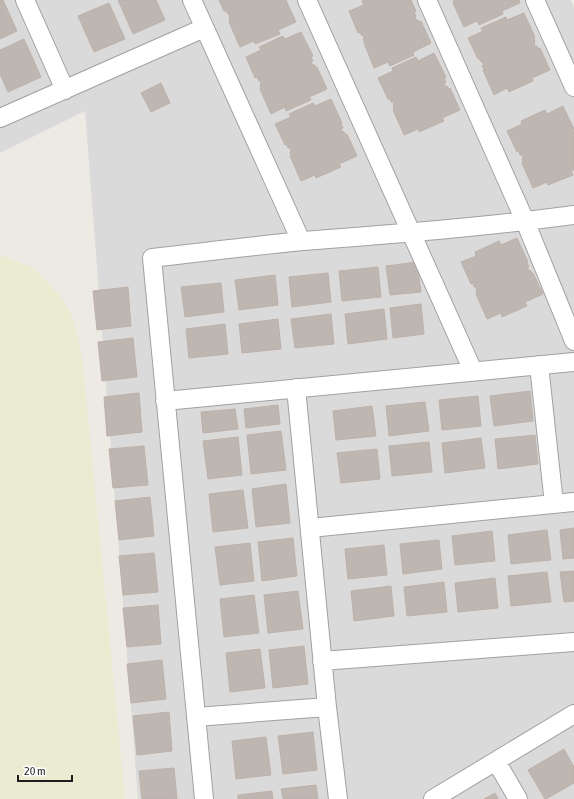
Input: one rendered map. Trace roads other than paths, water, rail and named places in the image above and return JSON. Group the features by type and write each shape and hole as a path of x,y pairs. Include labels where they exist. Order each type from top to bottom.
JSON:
{"street":[{"path":"25,0 65,90"},
{"path":"192,0 301,242"},
{"path":"307,0 473,371"},
{"path":"427,0 525,221 574,341"},
{"path":"535,0 574,87"},
{"path":"0,118 204,28"},
{"path":"204,799 152,258 301,242 412,233 574,215"},
{"path":"166,401 574,362"},
{"path":"539,365 554,504"},
{"path":"296,388 322,661 338,799"},
{"path":"310,528 574,502"},
{"path":"322,661 574,642"},
{"path":"196,717 327,707"},
{"path":"433,799 574,714"},
{"path":"496,761 518,799"}]}
